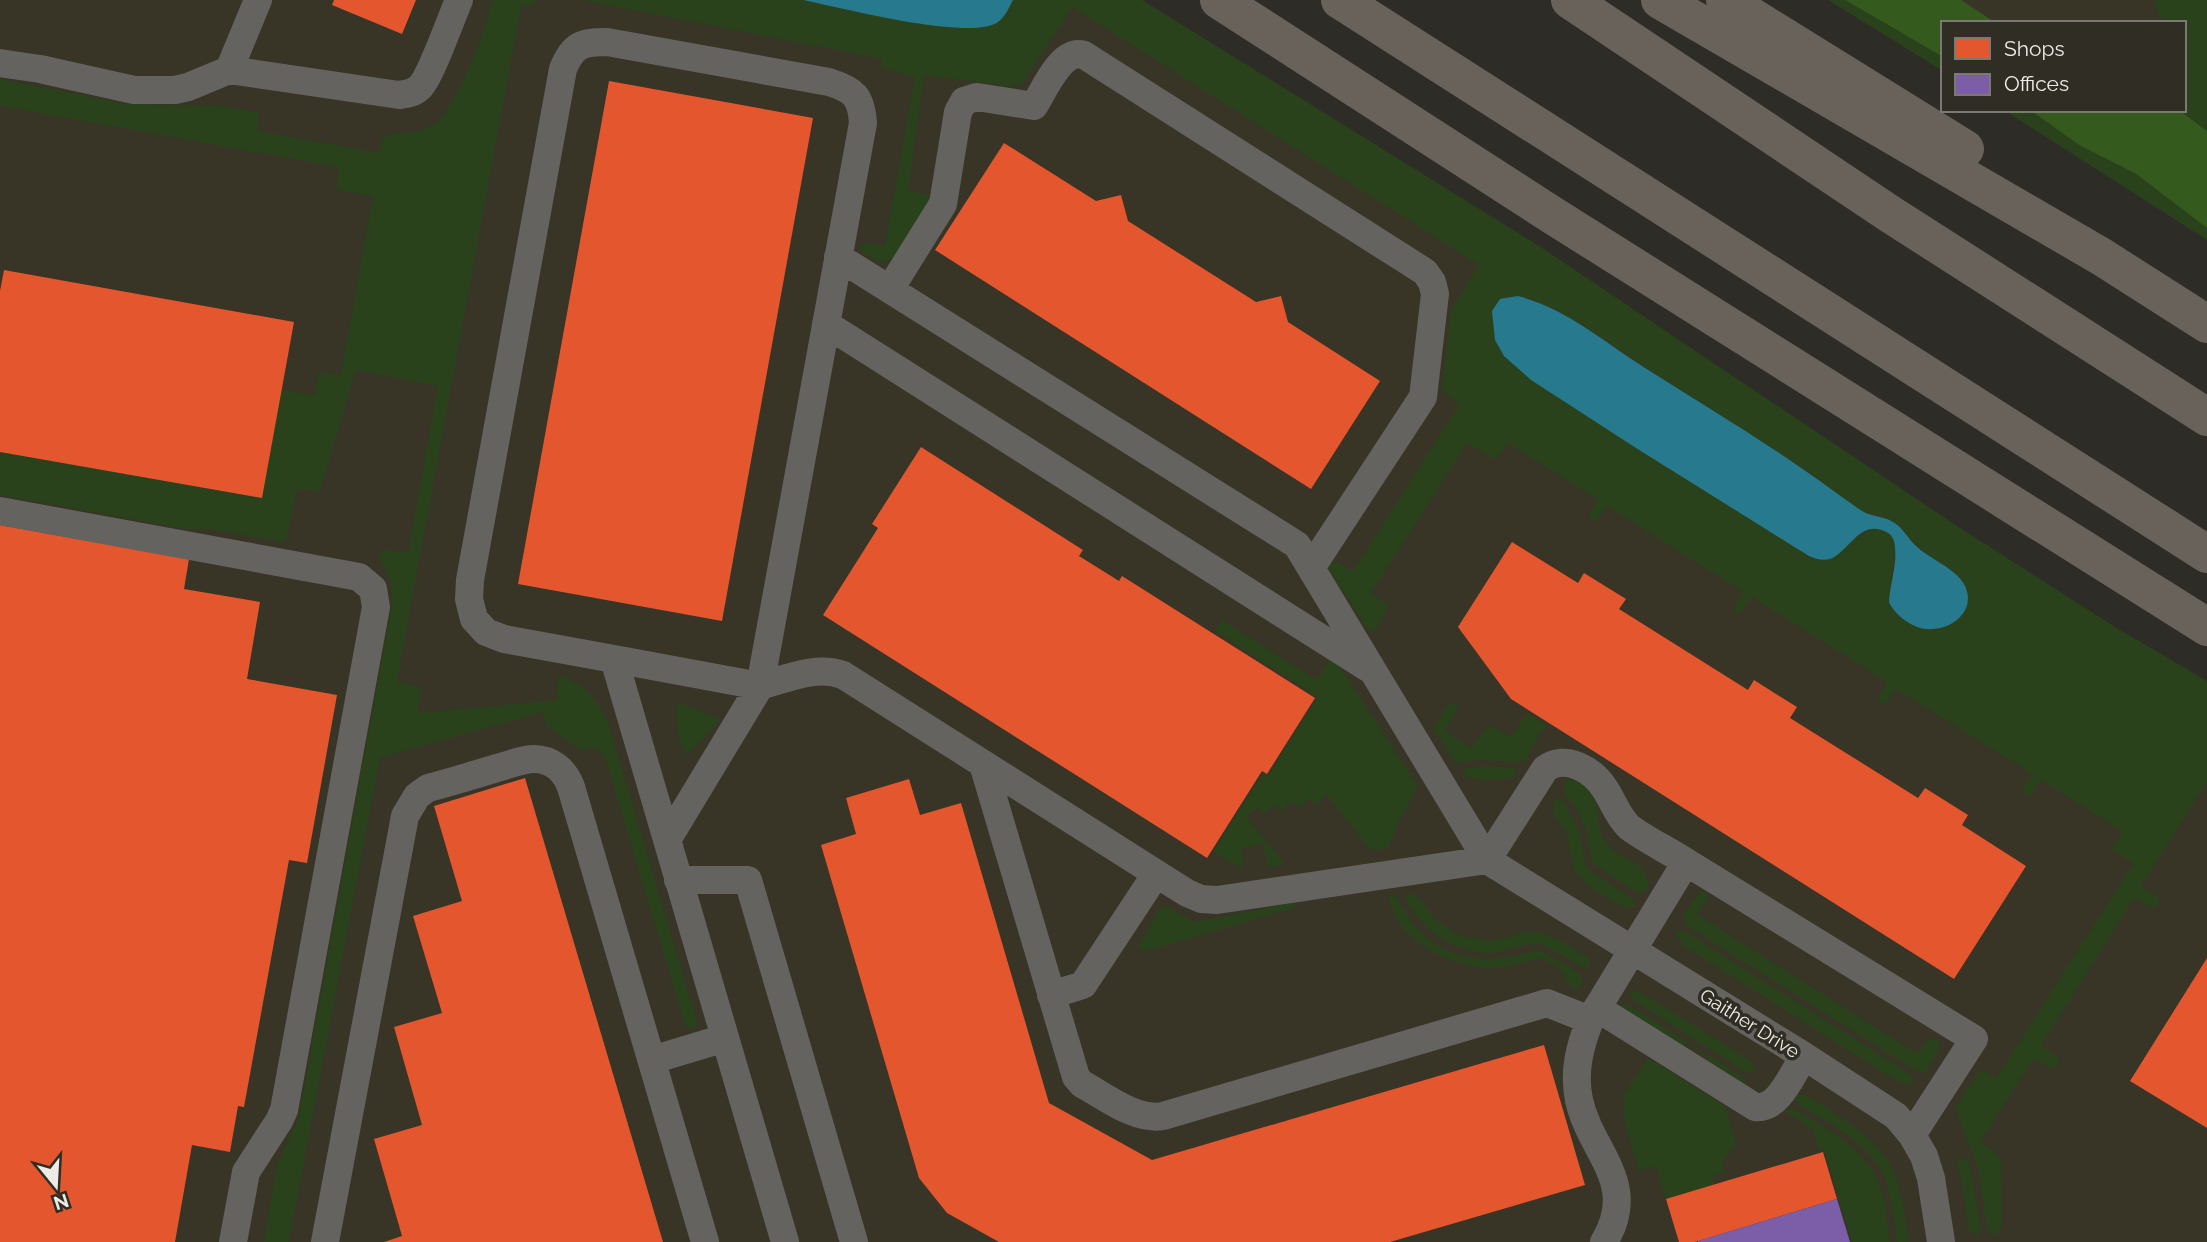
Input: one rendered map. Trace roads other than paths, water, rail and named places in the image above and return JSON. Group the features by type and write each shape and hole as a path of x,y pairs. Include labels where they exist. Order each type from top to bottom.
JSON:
{"highway":[{"path":"1219,0 1564,223 2207,627"},
{"path":"1340,0 2207,554"},
{"path":"1570,0 1890,214 2207,417"},
{"path":"1660,0 2102,257 2207,324"},
{"path":"1725,0 2207,300"}],"street":[{"path":"229,70 258,0"},
{"path":"0,63 40,69 115,87 161,91 188,87 229,70 407,94 414,92 425,81 459,0"},
{"path":"667,839 760,685 863,123 862,107 855,94 829,82 607,42 590,42 577,46 568,56 563,69 474,553 469,599 474,619 486,632 504,639 760,685 817,671 837,673 1194,897 1217,900 1487,860 1545,769 1551,765 1572,763 1600,782 1629,826 1974,1040 1912,1135"},
{"path":"890,289 943,204 958,111 964,102 977,97 1034,106 1064,59 1073,54 1084,55 1425,272 1432,282 1435,294 1423,397 1311,568"},
{"path":"838,257 1291,541 1301,551 1487,860"},
{"path":"826,324 1373,671"},
{"path":"0,511 359,578 373,589 376,607 284,1110 246,1172 233,1242"},
{"path":"614,659 785,1242"},
{"path":"325,1242 401,826 410,805 422,792 526,760 551,763 564,773 571,787 705,1242"},
{"path":"983,764 1079,1080 1150,1118 1547,1003 1593,1014 1755,1107 1774,1103 1804,1056"},
{"name":"Gaither Drive","path":"1487,860 1896,1116 1912,1135 1924,1156 1931,1178 1941,1242"},
{"path":"1604,1242 1615,1217 1616,1187 1613,1172 1585,1117 1577,1083 1582,1041 1593,1014 1686,862"},
{"path":"1051,995 1083,985 1156,874"},
{"path":"678,880 748,880 854,1242"},
{"path":"652,1060 725,1038"}],"water":[{"path":"803,0 1013,0 998,22 983,27 961,28 904,21"},
{"path":"1518,296 1552,308 1583,326 1767,445 1863,512 1896,524 1915,545 1960,578 1968,602 1960,617 1945,626 1926,629 1909,623 1895,611 1889,602 1895,545 1887,532 1875,529 1861,533 1830,559 1809,556 1531,380 1504,356 1495,340 1492,311 1500,299"}]}
